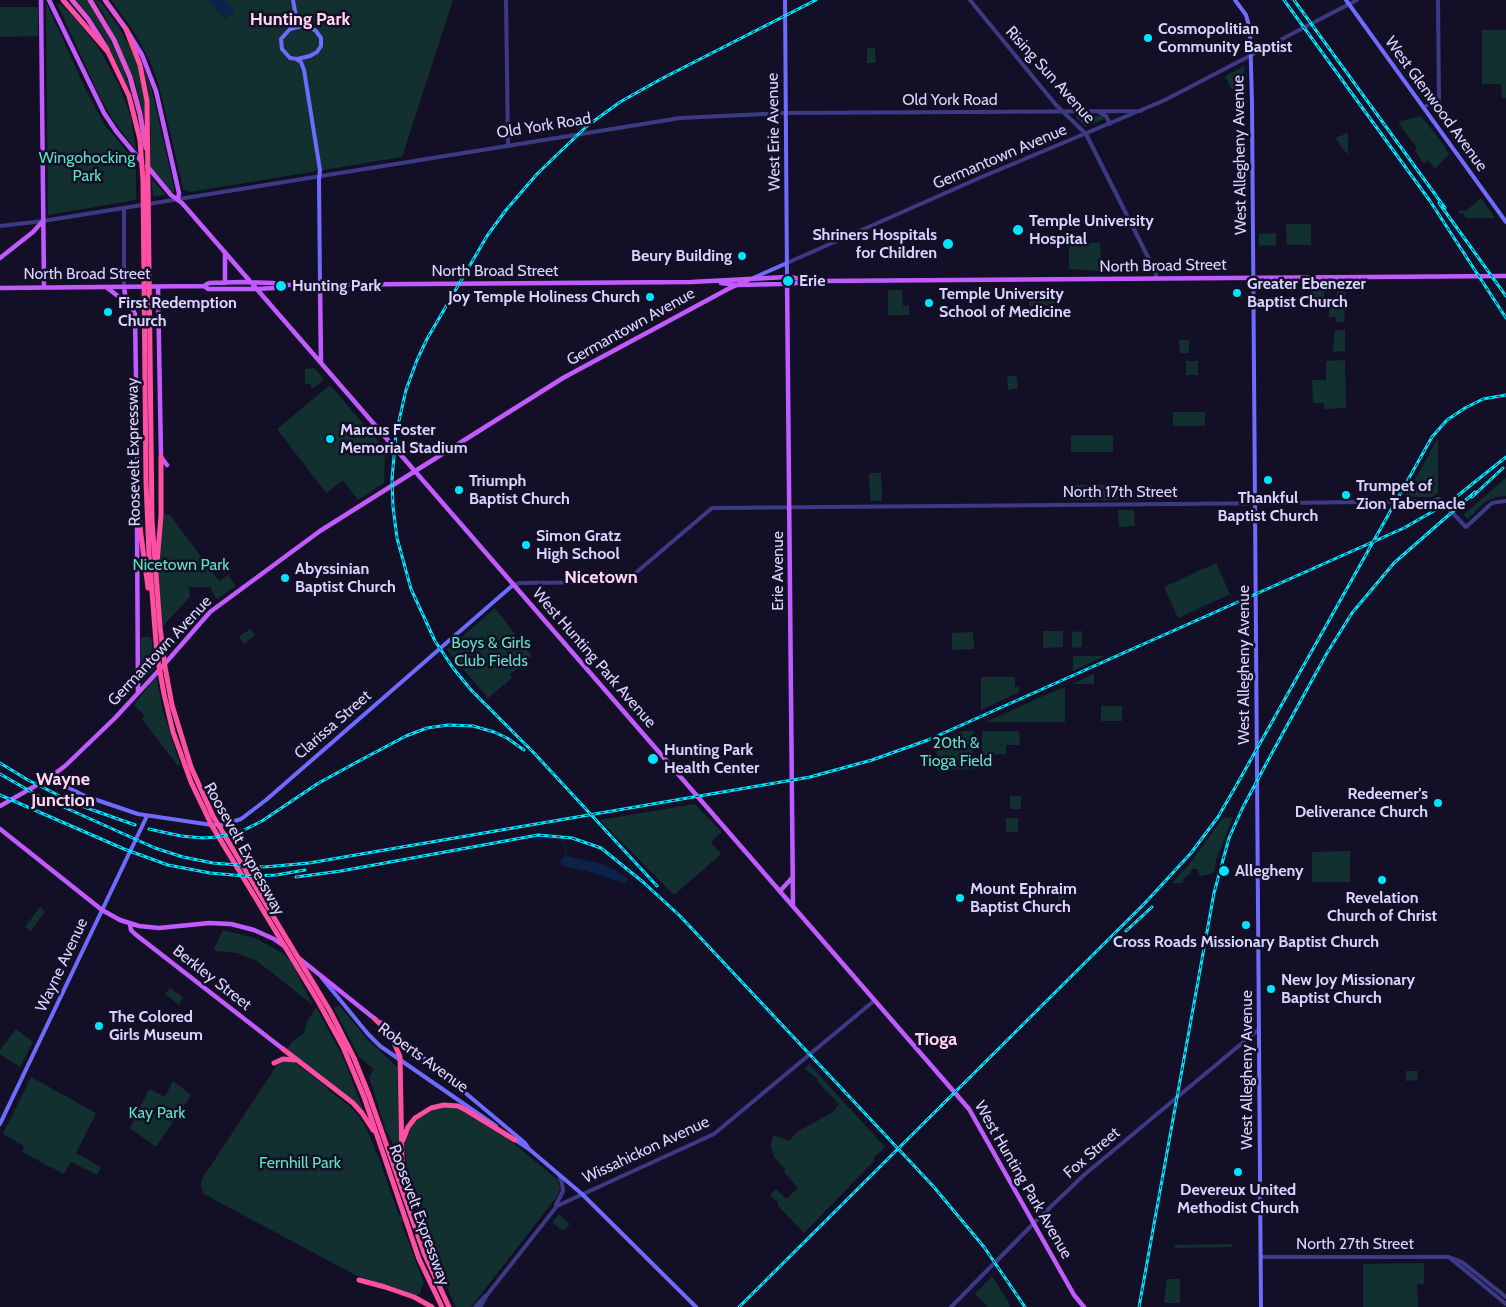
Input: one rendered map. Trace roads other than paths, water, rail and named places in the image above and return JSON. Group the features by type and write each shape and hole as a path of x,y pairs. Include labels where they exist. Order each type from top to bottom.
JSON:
{"highway":[{"path":"63,0 108,52"},
{"name":"Roosevelt Expressway","path":"72,0 88,19 108,52 124,85 132,106 142,154 146,502 154,628 166,706 191,782 216,833 337,1022 360,1070 426,1258 449,1307"},
{"name":"Roosevelt Expressway","path":"90,0 114,40 130,77 143,127 147,166 151,581 175,718 191,767 220,827 305,974 343,1047 359,1084 419,1259 442,1307"},
{"path":"105,0 126,29 140,65 146,93 148,123 147,166"},
{"path":"151,581 161,516 161,457"},
{"path":"138,512 151,581"},
{"path":"375,1019 394,1041 400,1057 402,1148 404,1175 411,1216"},
{"path":"283,1049 358,1108 380,1144"},
{"path":"274,1062 287,1058 297,1060"},
{"path":"402,1148 404,1136 412,1121 426,1110 444,1104 462,1108 515,1140"},
{"path":"359,1280 393,1290 432,1307"},
{"path":"382,1293 393,1290"}],"main road":[{"path":"41,0 44,287"},
{"name":"West Hunting Park Avenue","path":"50,0 104,113 116,131 321,362 972,1112 1074,1295 1084,1307"},
{"path":"293,0 296,16 301,24 316,31 322,42 319,49 306,61 304,70"},
{"name":"West Erie Avenue","path":"785,0 787,263"},
{"name":"West Allegheny Avenue","path":"1235,0 1246,15 1251,56 1261,1307"},
{"name":"West Glenwood Avenue","path":"1347,2 1506,222"},
{"path":"296,16 293,26 283,35 280,46 287,56 301,62 304,70 320,170 321,362"},
{"path":"290,29 306,26"},
{"path":"126,29 142,55 156,91 179,193 178,199"},
{"path":"296,59 310,56"},
{"path":"0,258 33,232 43,221"},
{"path":"225,252 225,283"},
{"name":"Erie Avenue","path":"787,263 793,906"},
{"name":"Germantown Avenue","path":"0,806 49,778 64,766 99,734 138,693 210,612 320,532 569,375 737,285 787,263"},
{"name":"North Broad Street","path":"710,281 737,285 820,281 1506,276"},
{"name":"North Broad Street","path":"204,286 208,289 257,289 280,286 320,285 451,285 787,278 820,281"},
{"name":"North Broad Street","path":"0,288 204,286 209,283 251,282 273,283 280,286"},
{"path":"124,286 125,294 134,310 138,512 136,524 138,693"},
{"path":"106,287 134,310"},
{"path":"157,287 161,457 167,465"},
{"name":"Clarissa Street","path":"49,778 64,787 95,800 128,812 147,816 212,825 223,825 244,818 513,585"},
{"name":"Wayne Avenue","path":"0,1124 147,816"},
{"name":"Roberts Avenue","path":"0,829 102,910 130,924 159,928 213,923 240,926 274,939 525,1142 529,1149"},
{"path":"780,891 792,878"},
{"name":"Berkley Street","path":"130,924 135,934 283,1049"},
{"name":"Roberts Avenue","path":"317,973 368,1034 389,1053 529,1149 560,1174 696,1307"}],"street":[{"path":"506,0 508,145"},
{"name":"Rising Sun Avenue","path":"970,0 1056,105 1086,134 1157,278"},
{"name":"Germantown Avenue","path":"787,263 1166,100 1251,56 1347,2 1356,0"},
{"path":"1423,107 1439,101 1438,0"},
{"name":"Old York Road","path":"0,226 138,206 680,118 786,113 1141,111"},
{"path":"1098,112 1106,116 1110,124"},
{"path":"124,208 124,286"},
{"name":"North 17th Street","path":"513,585 520,583 625,582 712,508 1433,501 1439,499 1466,527 1492,503 1506,501"},
{"name":"Wissahickon Avenue","path":"475,1307 556,1207 714,1134 875,1000"},
{"name":"Fox Street","path":"951,1307 1088,1171 1260,1029"},
{"path":"556,1207 562,1191 560,1174"},
{"path":"1449,1257 1462,1262 1506,1297"},
{"path":"1449,1257 1506,1304"},
{"name":"North 27th Street","path":"1261,1258 1449,1257"},
{"name":"Wissahickon Avenue","path":"480,1307 487,1294"}],"water":[{"path":"208,0 225,0 235,11 225,19"},
{"path":"566,856 599,863 615,870 628,879 626,883 623,883 587,871 567,867 561,864 561,860"}],"waterway":[{"path":"532,840 541,838 558,839 564,843 566,856"}],"railway":[{"path":"657,886 534,753 472,691 453,668 435,641 411,589 397,538 392,479 396,434 406,390 427,339 487,236 506,210 537,174 587,126 620,102 816,0"},
{"path":"1284,0 1430,201 1506,318"},
{"path":"1294,0 1445,208"},
{"path":"1439,203 1506,296"},
{"path":"739,1307 1145,903 1191,853 1218,817 1236,786 1432,437 1447,420 1465,408 1483,399 1506,395"},
{"path":"0,774 37,795 155,848 183,857 213,863 264,867 309,863 810,777 872,760 928,740 1404,528 1451,501 1506,457"},
{"path":"1472,497 1503,468"},
{"path":"1139,1307 1214,893 1229,838 1243,807 1272,753 1327,653 1352,613 1394,563 1475,492"},
{"path":"149,829 181,836 203,838 242,831 262,821 317,784 406,736 427,728 448,725 473,726 507,738 524,750"},
{"path":"0,763 28,780 76,804 135,825"},
{"path":"0,795 124,849 168,865 210,873 256,877"},
{"path":"296,877 341,871 538,835 572,838 601,848 643,882 680,916 933,1186 984,1247 1025,1307"},
{"path":"251,876 276,875 305,870"},
{"path":"1126,931 1152,907"}],"place":[{"name":"Cosmopolitian Community Baptist","path":"1148,38"},
{"name":"Temple University Hospital","path":"1018,230"},
{"name":"Shriners Hospitals for Children","path":"948,244"},
{"name":"Beury Building","path":"742,256"},
{"name":"Erie","path":"788,281"},
{"name":"Hunting Park","path":"281,286"},
{"name":"Greater Ebenezer Baptist Church","path":"1237,293"},
{"name":"Joy Temple Holiness Church","path":"650,297"},
{"name":"Temple University School of Medicine","path":"929,303"},
{"name":"First Redemption Church","path":"108,312"},
{"name":"Marcus Foster Memorial Stadium","path":"330,439"},
{"name":"Thankful Baptist Church","path":"1268,480"},
{"name":"Triumph Baptist Church","path":"459,490"},
{"name":"Trumpet of Zion Tabernacle","path":"1346,495"},
{"name":"Simon Gratz High School","path":"526,545"},
{"name":"Abyssinian Baptist Church","path":"285,578"},
{"name":"Hunting Park Health Center","path":"653,759"},
{"name":"Redeemer's Deliverance Church","path":"1438,803"},
{"name":"Allegheny","path":"1224,871"},
{"name":"Revelation Church of Christ","path":"1382,880"},
{"name":"Mount Ephraim Baptist Church","path":"960,898"},
{"name":"Cross Roads Missionary Baptist Church","path":"1246,925"},
{"name":"New Joy Missionary Baptist Church","path":"1271,989"},
{"name":"The Colored Girls Museum","path":"99,1026"},
{"name":"Devereux United Methodist Church","path":"1238,1172"}],"district":[{"name":"Hunting Park","path":"300,20"},
{"name":"Nicetown","path":"601,578"},
{"name":"Wayne Junction","path":"63,790"},
{"name":"Tioga","path":"936,1040"}],"park label":[{"name":"Wingohocking Park","path":"87,167"},
{"name":"Nicetown Park","path":"181,565"},
{"name":"Boys & Girls Club Fields","path":"491,652"},
{"name":"20th & Tioga Field","path":"956,752"},
{"name":"Kay Park","path":"157,1113"},
{"name":"Fernhill Park","path":"300,1163"}]}
